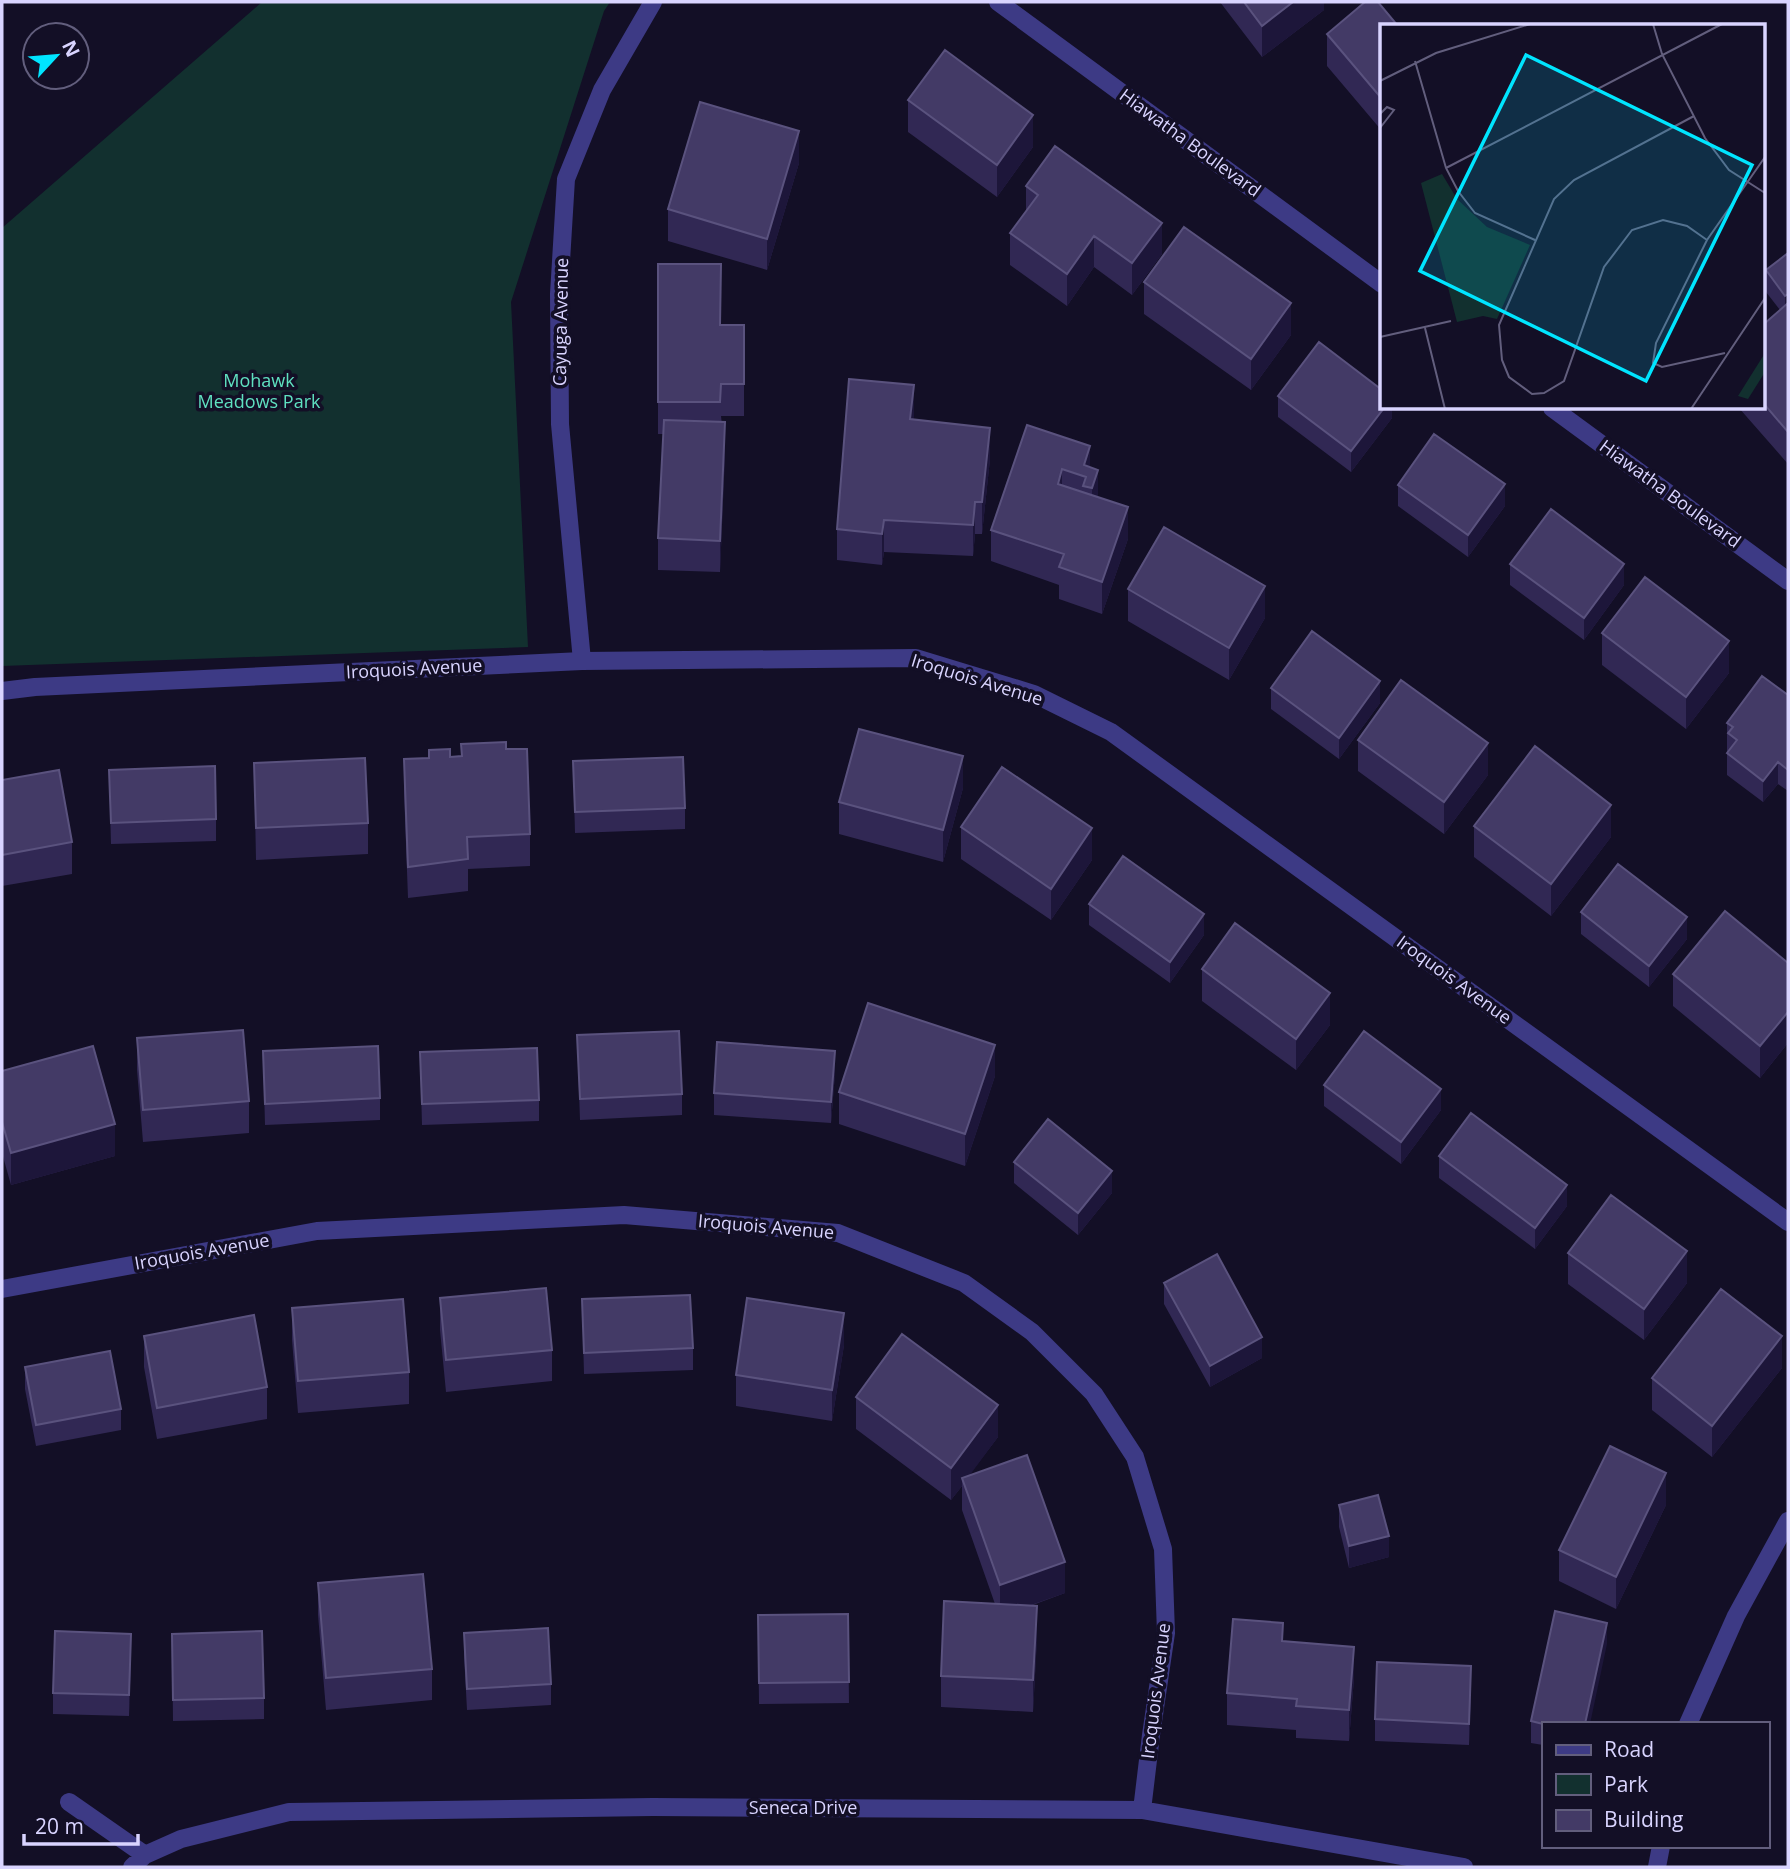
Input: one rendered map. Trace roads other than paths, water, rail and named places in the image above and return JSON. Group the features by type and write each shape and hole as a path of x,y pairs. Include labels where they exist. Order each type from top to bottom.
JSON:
{"street":[{"name":"Cayuga Avenue","path":"582,661 561,424 559,295 566,179 602,90 653,2"},
{"name":"Hiawatha Boulevard","path":"998,2 1380,283"},
{"name":"Hiawatha Boulevard","path":"1555,410 1788,581"},
{"name":"Iroquois Avenue","path":"2,691 35,687 582,661 916,658 1034,694 1111,732 1788,1222"},
{"name":"Iroquois Avenue","path":"2,1290 317,1231 624,1214 838,1233 964,1283 1032,1332 1094,1394 1135,1457 1163,1549 1166,1633 1142,1810"},
{"path":"1689,1722 1736,1616 1788,1521"},
{"name":"Seneca Drive","path":"69,1802 138,1861 181,1839 289,1812 653,1807 1142,1810 1464,1867"},
{"path":"1657,1867 1661,1848"}],"park label":[{"name":"Mohawk Meadows Park","path":"259,391"}]}
